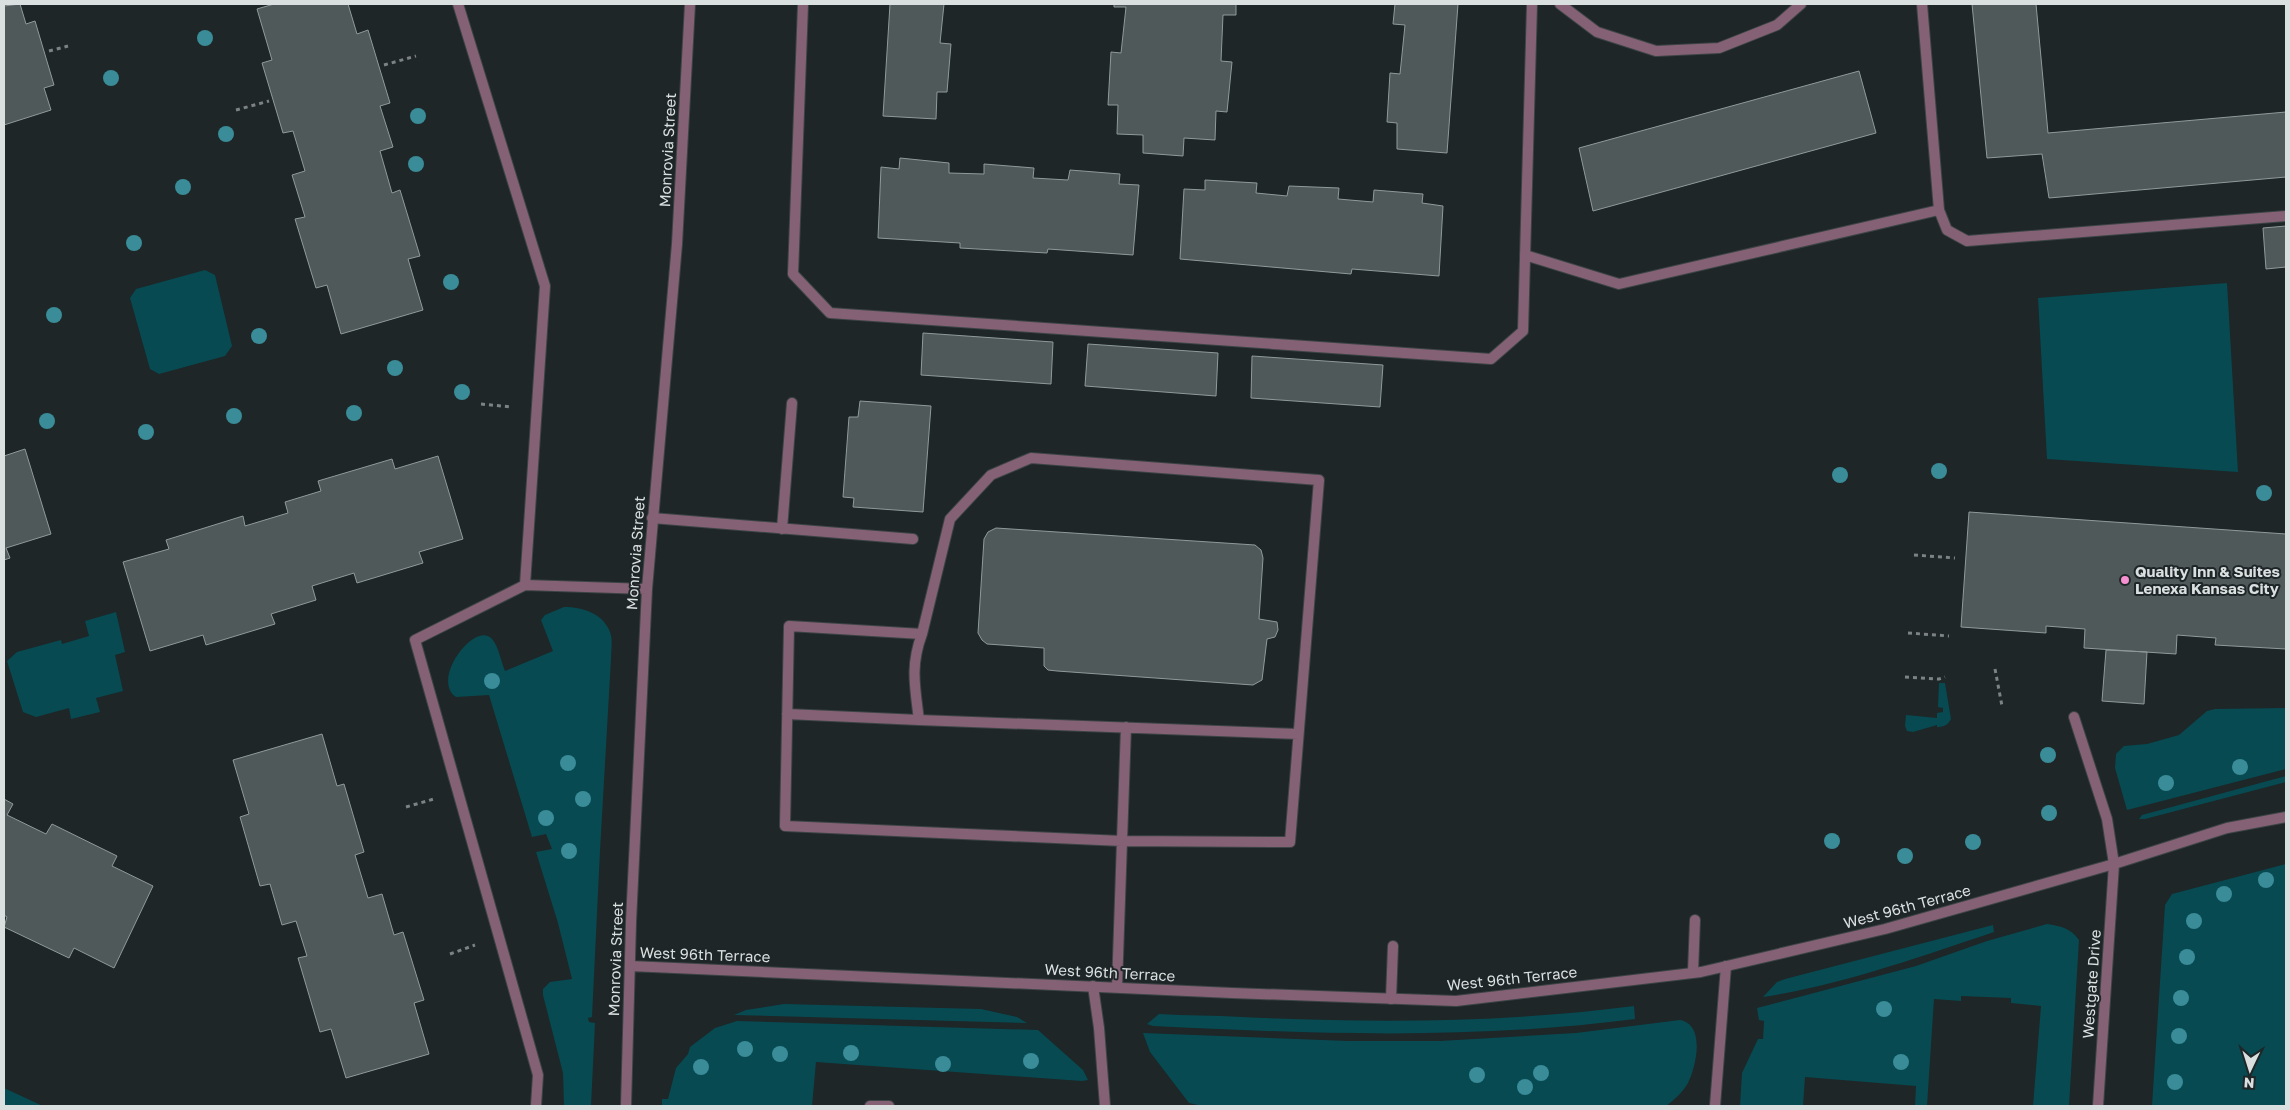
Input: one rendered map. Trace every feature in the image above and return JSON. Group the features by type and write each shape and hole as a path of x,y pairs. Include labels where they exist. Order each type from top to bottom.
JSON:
{"street":[{"path":"458,4 545,286 525,585"},
{"name":"Monrovia Street","path":"626,1106 630,966 647,589 677,244 690,4"},
{"path":"803,4 793,274 830,313 1491,359 1523,331 1532,4"},
{"path":"1560,4 1597,32 1656,51 1719,48 1777,25 1801,4"},
{"path":"1922,4 1939,210 1947,230 1966,240 2286,216"},
{"path":"1525,255 1619,284 1939,210"},
{"path":"782,529 792,403"},
{"path":"920,720 914,684 914,655 922,634 950,519 991,475 1031,458 1319,480 1290,842 1122,841 785,826 789,626 922,634"},
{"path":"652,518 913,539"},
{"path":"536,1106 538,1075 415,640 525,585 647,589"},
{"path":"787,714 1298,734"},
{"name":"Westgate Drive","path":"2074,717 2108,819 2114,864 2098,1106"},
{"path":"1117,987 1126,727"},
{"name":"West 96th Terrace","path":"630,966 1456,1002 1693,972 1726,966 1885,929 2114,864 2227,828 2286,817"},
{"path":"1693,972 1695,920"},
{"path":"1391,1000 1393,946"},
{"path":"1715,1106 1726,966"},
{"path":"1093,986 1099,1028 1105,1106"},
{"path":"870,1106 889,1106"}],"path":[{"path":"50,51 68,46"},
{"path":"384,65 416,56"},
{"path":"236,110 268,101"},
{"path":"481,404 518,407"},
{"path":"1914,555 1955,558"},
{"path":"1908,633 1949,636"},
{"path":"1995,669 2002,706"},
{"path":"1905,677 1946,678"},
{"path":"406,807 435,798"},
{"path":"450,954 479,944"}],"shaded area":[{"path":"205,270 215,275 232,346 225,356 159,374 150,369 130,298 136,289"},
{"path":"2227,283 2238,472 2047,459 2038,298"},
{"path":"564,607 578,608 597,616 607,625 612,642 592,1017 588,1018 589,1022 595,1023 591,1106 564,1106 563,1073 543,995 543,989 550,982 572,979 558,923 536,852 552,849 546,834 532,837 489,695 456,697 449,689 448,678 451,666 458,654 466,645 476,638 485,635 494,642 505,671 553,651 541,620 545,615"},
{"path":"116,612 125,652 115,655 123,691 96,698 100,712 71,719 69,708 36,717 23,712 7,661 17,652 61,640 62,644 89,636 85,621"},
{"path":"1939,683 1945,683 1950,721 1942,727 1937,727 1937,725 1913,732 1907,731 1905,726 1906,715 1937,718 1937,713 1943,712 1943,708 1938,707"},
{"path":"2286,708 2286,769 2127,810 2115,768 2116,754 2124,746 2147,744 2179,735 2207,711 2215,709"},
{"path":"2286,776 2286,782 2139,819 2142,815"},
{"path":"2286,864 2286,1106 2152,1106 2165,905 2172,894"},
{"path":"2047,924 2069,930 2079,940 2069,1106 2033,1106 2041,1006 2011,1003 2011,998 1961,996 1961,1001 1934,999 1927,1106 1915,1106 1916,1086 1805,1077 1803,1106 1740,1106 1742,1073 1758,1039 1763,1039 1764,1021 1759,1020 1757,1008 1916,966 1987,941"},
{"path":"1993,925 1994,932 1909,960 1851,978 1763,997 1777,982 1785,979"},
{"path":"784,1004 981,1009 1017,1017 1027,1023 734,1015 746,1010"},
{"path":"1634,1006 1635,1019 1574,1026 1454,1033 1334,1033 1153,1026 1147,1024 1159,1014 1389,1021 1536,1016"},
{"path":"1680,1020 1688,1023 1693,1030 1697,1047 1696,1057 1691,1076 1684,1090 1666,1106 1198,1105 1189,1103 1150,1052 1143,1033 1348,1041 1440,1041 1576,1033"},
{"path":"737,1021 1038,1030 1083,1070 1088,1080 816,1062 812,1106 662,1106 662,1099 668,1099 676,1068 688,1054 690,1047 715,1028"},
{"path":"4,1088 43,1106 4,1106"}],"building":[{"path":"20,4 26,24 35,21 54,85 44,88 51,110 4,125 4,6"},
{"path":"274,4 348,4 357,34 368,30 390,103 380,106 393,147 380,151 392,193 400,190 420,256 408,259 423,310 341,334 327,285 316,288 295,219 305,217 292,175 305,171 293,131 283,133 262,63 272,60 257,9"},
{"path":"890,4 944,4 940,43 951,44 947,92 937,92 936,119 883,116"},
{"path":"1114,4 1236,4 1236,15 1223,15 1221,61 1232,62 1227,112 1216,111 1215,140 1184,138 1183,156 1143,153 1143,135 1117,134 1118,105 1108,105 1111,52 1121,53 1126,7 1114,7"},
{"path":"1395,4 1458,4 1447,153 1397,149 1397,123 1387,122 1390,73 1400,74 1405,25 1393,24"},
{"path":"1972,4 2036,4 2048,133 2286,112 2286,177 2049,198 2042,154 1987,158"},
{"path":"1859,71 1876,133 1593,211 1579,148"},
{"path":"900,158 949,163 949,173 984,174 984,164 1034,168 1033,178 1068,180 1070,170 1120,174 1119,184 1139,185 1133,255 1048,249 1047,253 960,248 960,243 878,238 881,167 899,169"},
{"path":"1205,180 1257,183 1256,193 1287,196 1289,186 1339,188 1338,199 1373,202 1374,190 1423,194 1422,203 1443,206 1439,276 1352,269 1351,274 1180,259 1184,189 1205,190"},
{"path":"2286,226 2286,267 2266,269 2263,228"},
{"path":"923,333 1053,342 1051,384 921,375"},
{"path":"1088,344 1218,353 1216,396 1085,386"},
{"path":"1252,356 1383,365 1380,407 1251,398"},
{"path":"860,401 931,406 923,512 853,507 854,498 843,497 849,417 858,417"},
{"path":"25,449 51,534 6,548 10,558 4,560 4,456"},
{"path":"438,456 463,539 419,552 423,563 357,583 354,573 312,586 316,600 271,614 275,624 206,645 203,635 150,651 123,562 169,549 166,540 243,516 245,526 288,513 285,502 321,491 318,481 392,459 395,469"},
{"name":"Quality Inn & Suites Lenexa Kansas City","path":"1969,512 2286,534 2286,649 2215,645 2216,638 2177,635 2176,654 2084,648 2085,629 2046,626 2046,633 1961,627"},
{"path":"996,528 1255,545 1261,550 1263,558 1259,619 1277,622 1278,630 1275,637 1267,639 1262,680 1253,685 1048,670 1044,666 1044,648 987,644 978,633 984,539 988,532"},
{"path":"2106,650 2147,652 2144,704 2102,701"},
{"path":"322,734 337,786 344,784 364,852 355,855 368,898 382,894 394,935 403,932 424,1000 414,1003 429,1054 346,1078 331,1029 320,1032 298,958 307,956 296,921 282,925 270,884 260,886 240,817 249,814 233,760"},
{"path":"4,799 13,804 7,815 46,834 52,824 117,856 112,866 153,886 114,968 74,948 69,958 4,927 7,917 4,915"}],"place":[{"name":"Quality Inn & Suites Lenexa Kansas City","path":"2125,580"}]}
